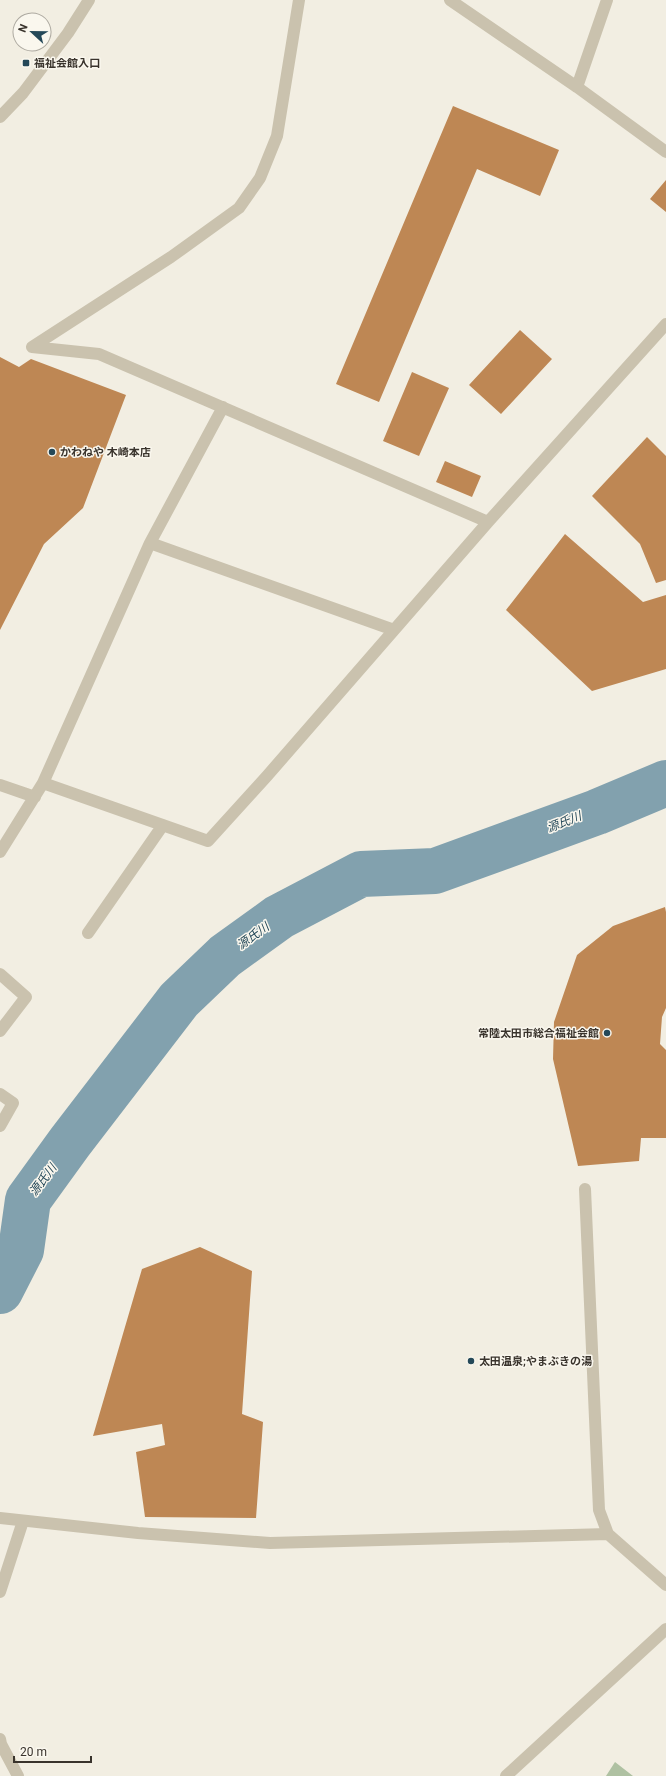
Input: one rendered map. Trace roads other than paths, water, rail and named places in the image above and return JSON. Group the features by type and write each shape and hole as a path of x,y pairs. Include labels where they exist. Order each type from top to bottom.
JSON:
{"street":[{"path":"0,117 23,93 68,33 89,0"},
{"path":"299,0 276,136 260,178 239,208 171,257 32,347 99,354 488,522"},
{"path":"450,0 577,87 666,152"},
{"path":"577,87 607,0"},
{"path":"43,783 208,841 267,776 488,522 666,324"},
{"path":"0,852 43,783 150,543 223,407"},
{"path":"150,543 394,630"},
{"path":"0,785 35,797"},
{"path":"88,933 163,825"},
{"path":"0,974 26,997 0,1031"},
{"path":"0,1094 13,1103 0,1126"},
{"path":"585,1189 598,1510 608,1534 666,1585"},
{"path":"0,1518 138,1533 270,1543 608,1534"},
{"path":"0,1592 24,1521"},
{"path":"506,1776 666,1630"},
{"path":"0,1739 1,1744 18,1776"}],"waterway":[{"name":"源氏川","path":"0,1291 21,1250 28,1200 70,1142 179,1000 225,956 279,917 361,874 435,871 597,812 666,783"}],"place":[{"name":"福祉会館入口","path":"26,63"},
{"name":"かわねや 木崎本店","path":"52,452"},
{"name":"常陸太田市総合福祉会館","path":"607,1033"},
{"name":"太田温泉;やまぶきの湯","path":"471,1361"}]}
